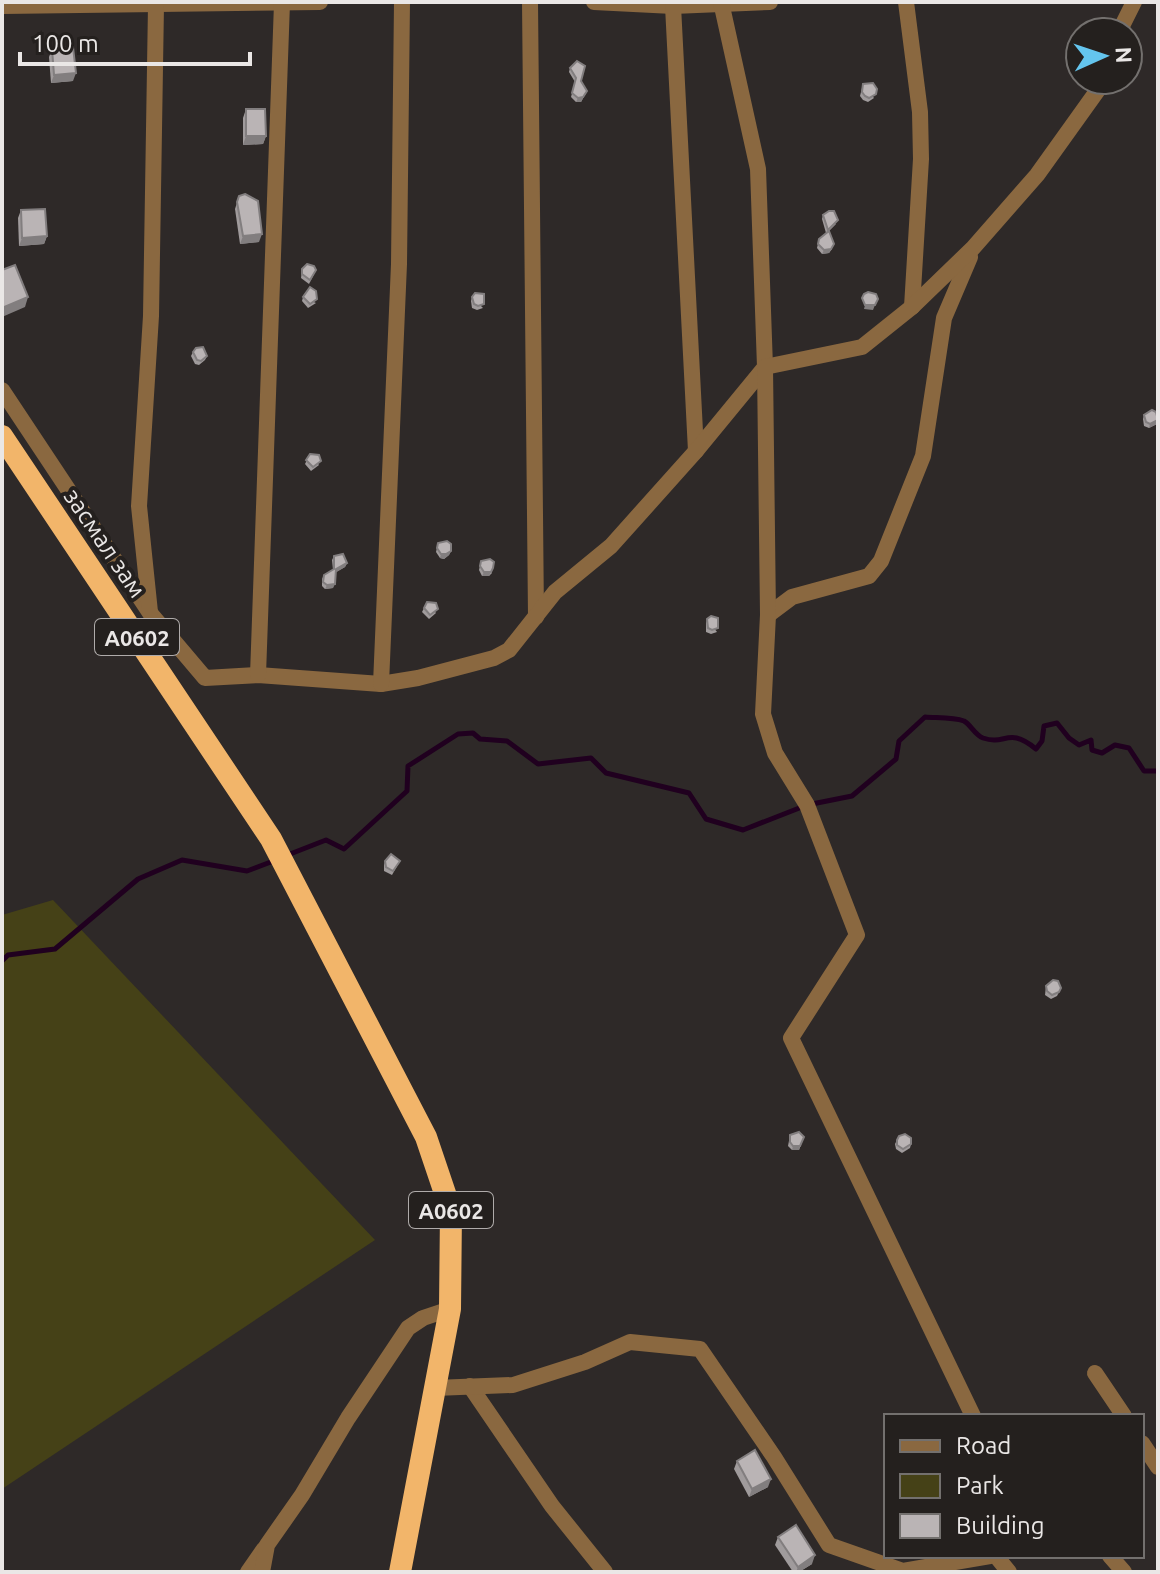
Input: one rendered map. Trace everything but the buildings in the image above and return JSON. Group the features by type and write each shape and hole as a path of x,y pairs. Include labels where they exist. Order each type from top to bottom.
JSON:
{"highway":[{"name":"засмал зам","path":"2,436 271,839 426,1137 451,1211 450,1309"},
{"name":"A0602","path":"400,1572 450,1309"}],"street":[{"path":"2,6 320,2"},
{"path":"381,684 399,264 402,2"},
{"path":"530,2 536,617"},
{"path":"594,2 673,6 770,2"},
{"path":"906,2 920,112 921,159 912,307"},
{"path":"258,675 282,3"},
{"path":"721,4 758,169 765,367 768,615 763,714 775,753 807,805 857,935 791,1038 972,1414"},
{"path":"150,613 139,506 151,316 156,5"},
{"path":"673,6 696,451"},
{"path":"2,390 150,613 205,678 258,675 381,684 418,678 494,658 509,650 555,592 611,546 696,451 765,367 862,347 912,307 973,248 1037,175 1094,96"},
{"path":"768,615 792,597 869,576 881,561 923,456 944,318 973,248"},
{"path":"248,1572 302,1495 348,1418 408,1328 423,1318 450,1309"},
{"path":"435,1388 513,1385 585,1362 630,1342 700,1349 774,1457 829,1545 903,1571 978,1558"},
{"path":"1095,1373 1123,1414"},
{"path":"470,1386 552,1506 605,1572"},
{"path":"1144,1446 1158,1467"},
{"path":"262,1572 267,1545"}],"green space":[{"path":"53,900 375,1240 2,1489 2,915"}],"waterway":[{"path":"285,856 326,840 344,849 407,791 408,766 458,734 473,733 480,739 507,741 538,764 591,758 606,773 689,793 706,819 743,830 807,805 852,796 896,759 899,741 925,717 960,720 983,738 1019,739 1036,749 1042,741 1044,726 1057,723 1079,745 1091,740 1092,750 1102,753 1115,745 1129,748 1144,771 1158,771"},
{"path":"2,961 8,955 55,949 138,879 182,860 247,871 276,860"}]}
